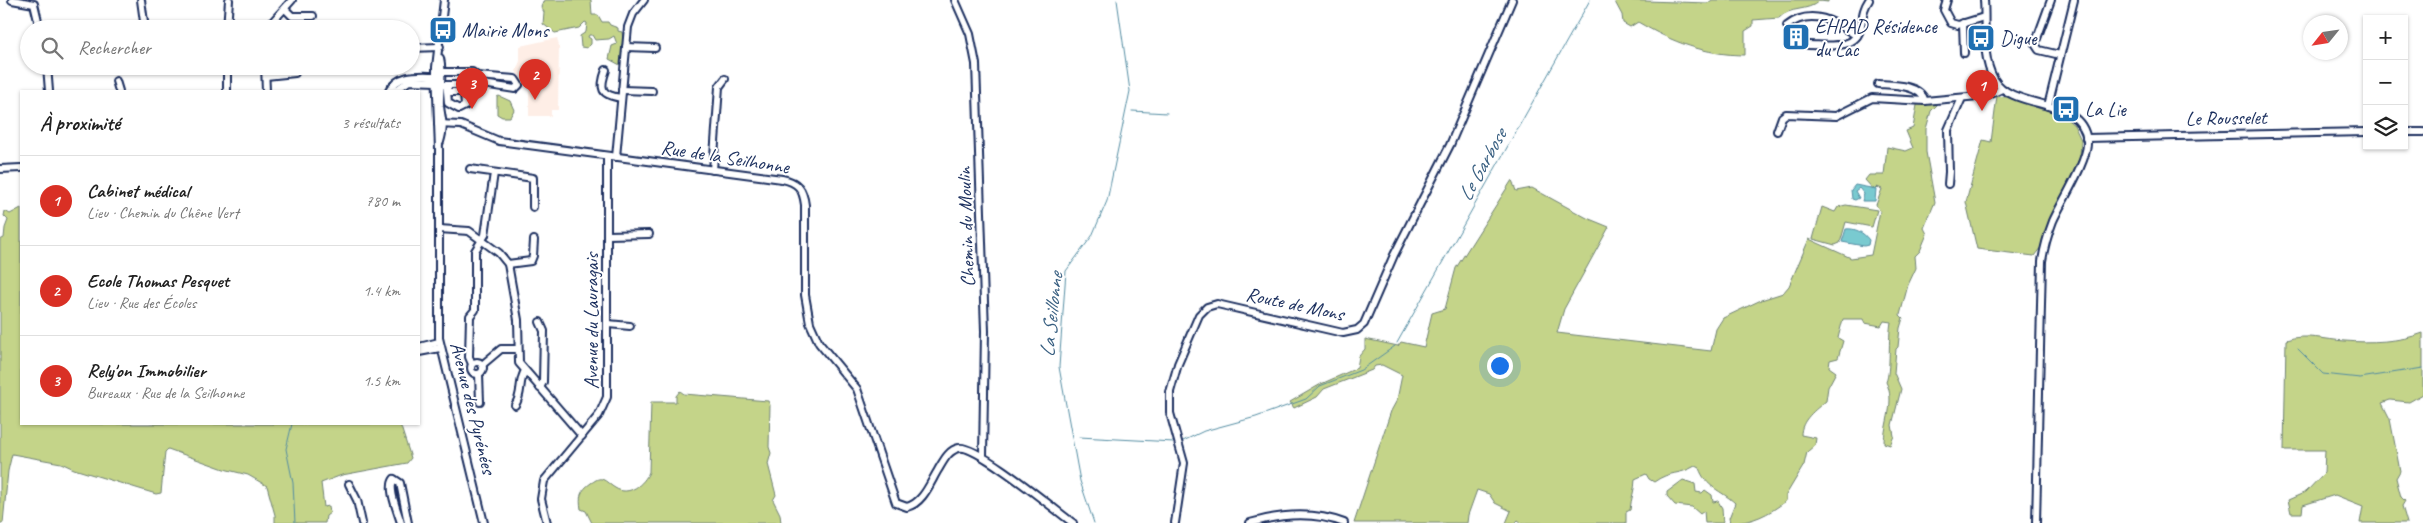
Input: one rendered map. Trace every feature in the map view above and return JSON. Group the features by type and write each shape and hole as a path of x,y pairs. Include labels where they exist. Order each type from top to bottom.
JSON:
{"street":[{"path":"12,0 36,2 39,20"},
{"path":"141,0 143,20"},
{"path":"228,20 230,0"},
{"path":"275,20 292,0"},
{"name":"Avenue des Pyrénées","path":"444,0 439,56 441,81 438,229 439,345 448,368 456,416 484,523"},
{"path":"616,157 630,19 644,0"},
{"name":"Chemin du Moulin","path":"955,0 970,34 976,64 985,322 983,456"},
{"name":"Route de Mons","path":"1175,523 1184,463 1171,421 1169,400 1178,364 1200,315 1207,307 1217,304 1344,333 1357,330 1364,324 1394,256 1455,134 1512,0"},
{"path":"1808,45 1840,45 1850,42 1860,31 1862,11 1869,0"},
{"path":"1947,0 1944,8 1949,21 1955,25 1984,17"},
{"path":"1984,0 1989,64 1993,77 2002,89 2012,95 2060,109 2078,123 2086,138 2083,159 2050,228 2042,262 2036,523"},
{"path":"2051,0 2036,44 2039,50 2060,55"},
{"path":"2048,106 2074,0"},
{"path":"285,9 292,16 313,16"},
{"path":"1787,26 1802,19 1821,18 1837,22 1857,36"},
{"path":"1963,23 1964,53"},
{"path":"626,46 655,48"},
{"path":"420,48 440,48"},
{"path":"606,70 602,85 604,92 607,95 621,98"},
{"path":"392,90 396,82 410,78 515,89 519,85 515,79 477,76 472,72 460,73 441,81"},
{"path":"441,81 450,105 459,109 465,106 462,83 464,76 460,73"},
{"path":"48,75 49,90"},
{"path":"227,75 227,90"},
{"path":"266,90 266,76 276,75"},
{"path":"713,170 719,87 725,80"},
{"path":"116,81 119,90"},
{"path":"441,81 464,92"},
{"path":"1878,84 1909,88 1922,94 1925,101"},
{"path":"1777,131 1783,115 1786,114 1836,116 1872,98 1925,101 1993,94 2002,89"},
{"path":"622,90 652,91"},
{"path":"1948,184 1948,130 1962,98"},
{"name":"Rue de la Seilhonne","path":"441,124 461,125 499,141 788,180 797,184 803,192 805,205 805,295 810,323 819,343 857,389 896,503 907,507 919,500 946,458 954,449 969,448 983,456 1073,523"},
{"name":"Le Rousselet","path":"2086,138 2363,132"},
{"path":"2408,132 2423,132"},
{"name":"Avenue du Lauragais","path":"547,523 541,499 544,481 599,415 606,401 608,324 607,156"},
{"path":"0,170 20,168"},
{"path":"470,169 533,178 533,206"},
{"path":"479,374 474,374 471,371 472,364 469,357 470,316 475,310 475,251 485,235 494,173"},
{"path":"438,229 466,230 499,253 508,264 518,320 519,363 582,436"},
{"path":"608,236 649,234"},
{"path":"508,264 531,262 534,256 534,240"},
{"path":"540,322 544,331 543,382 540,388"},
{"path":"608,324 630,326"},
{"path":"420,347 439,345"},
{"path":"420,352 439,345"},
{"path":"482,365 501,349 518,349"},
{"path":"472,364 477,362 482,365"},
{"path":"480,402 479,374 483,370 482,365"},
{"path":"515,404 519,398 521,380 525,371"},
{"path":"401,523 392,489 394,479 400,483 408,523"},
{"path":"349,484 357,500 362,523"},
{"path":"1250,523 1272,517 1296,515 1315,515 1344,523"}],"shaded area":[{"path":"557,38 559,46 558,110 551,110 551,116 529,116 529,86 522,82 516,71 520,61 520,46"}],"green space":[{"path":"544,0 591,0 592,15 598,15 602,22 608,22 610,25 618,28 618,31 622,32 624,46 620,65 609,59 612,46 617,44 614,36 609,39 595,40 592,35 589,35 591,44 587,48 581,47 580,36 586,32 587,23 585,22 579,28 555,33 543,24 544,12 541,7"},
{"path":"1614,0 1708,3 1712,0 1828,0 1828,2 1819,1 1810,7 1783,14 1779,18 1753,20 1753,26 1745,31 1745,55 1716,53 1689,46 1663,36 1638,22 1630,27 1623,23 1622,15"},
{"path":"499,96 510,101 514,110 510,117 502,117 497,114 497,97"},
{"path":"1997,96 2058,112 2074,125 2081,140 2080,157 2045,232 2041,247 2034,256 1977,249 1966,202 1983,140 1991,142"},
{"path":"1941,101 1931,111 1926,129 1926,152 1935,202 1924,228 1927,234 1920,251 1915,256 1916,268 1908,285 1900,315 1903,318 1898,347 1896,349 1894,373 1901,389 1892,425 1894,436 1890,445 1884,443 1884,435 1890,405 1889,390 1886,382 1888,377 1891,322 1884,321 1881,326 1865,323 1863,319 1843,319 1838,338 1843,341 1838,358 1830,360 1829,367 1836,372 1828,387 1826,401 1809,416 1803,425 1801,435 1816,438 1815,445 1807,452 1804,465 1786,495 1786,501 1760,517 1738,523 1730,523 1729,518 1735,503 1710,484 1699,468 1695,466 1665,476 1654,482 1646,474 1635,479 1630,510 1626,512 1626,523 1522,523 1518,520 1515,523 1506,523 1511,511 1495,503 1489,494 1477,490 1467,523 1354,523 1391,411 1397,400 1402,375 1382,365 1375,366 1372,370 1324,389 1317,397 1294,408 1290,402 1321,384 1357,368 1359,356 1365,349 1365,339 1398,346 1401,342 1424,347 1432,313 1445,309 1456,268 1512,180 1516,191 1532,188 1587,218 1609,227 1564,309 1557,333 1711,351 1716,329 1723,318 1761,300 1783,293 1789,286 1809,239 1851,258 1871,255 1880,211 1876,205 1882,189 1877,187 1874,190 1865,180 1869,175 1884,175 1887,147 1906,151 1913,148 1906,131 1913,128 1917,105"},
{"path":"1846,205 1877,210 1872,227 1846,222 1840,243 1835,245 1813,239 1822,207 1835,212 1838,207"},
{"path":"20,209 20,425 400,425 411,458 407,463 342,475 321,483 324,507 329,506 330,513 326,516 325,523 275,523 275,515 267,486 248,475 224,469 168,449 165,452 161,493 156,494 74,469 61,463 12,454 8,471 3,523 0,523 0,240 4,238 8,220 4,216 5,211 10,214"},
{"path":"2423,333 2423,394 2409,402 2390,400 2382,403 2390,419 2400,471 2396,478 2401,497 2405,501 2402,506 2407,523 2360,523 2363,506 2335,495 2303,505 2302,513 2291,513 2288,500 2306,492 2324,473 2325,450 2284,450 2286,340 2308,337 2375,342 2395,340"},
{"path":"680,391 684,394 768,401 770,405 769,447 771,453 768,464 776,495 773,500 780,514 781,523 592,523 586,511 581,509 580,497 582,491 597,479 602,479 615,488 626,491 635,488 644,481 649,472 651,402 676,402 676,396"},
{"path":"1683,480 1695,484 1696,492 1702,493 1705,490 1712,495 1713,502 1718,501 1722,508 1723,523 1705,523 1704,511 1700,514 1692,507 1675,505 1667,496 1667,492"}],"water":[{"path":"1855,185 1876,189 1875,201 1862,201 1864,194 1859,188 1855,191 1859,198 1852,199 1851,190"},
{"path":"1846,229 1856,230 1864,235 1869,240 1868,245 1842,242"}],"waterway":[{"name":"La Seillonne","path":"1094,523 1080,481 1059,367 1066,271 1092,236 1107,201 1130,91 1117,0"},
{"name":"Le Garbose","path":"1397,343 1590,0"},
{"path":"1132,111 1167,113"},
{"name":"Le Garbose","path":"1183,441 1204,431 1256,417 1306,399 1320,386 1361,370 1395,346"},
{"path":"2298,349 2323,374 2360,378 2423,368"},
{"path":"292,425 286,449 293,483 295,523"},
{"name":"Le Garbose","path":"1079,437 1174,442"}],"place":[{"name":"Mairie Mons","path":"443,30"},
{"name":"EHPAD Résidence du Lac","path":"1796,37"},
{"name":"Digue","path":"1981,38"},
{"name":"Ecole Thomas Pesquet","path":"535,100"},
{"name":"Rely'on Immobilier","path":"472,109"},
{"name":"La Lie","path":"2066,109"},
{"name":"Cabinet médical","path":"1982,111"}]}
